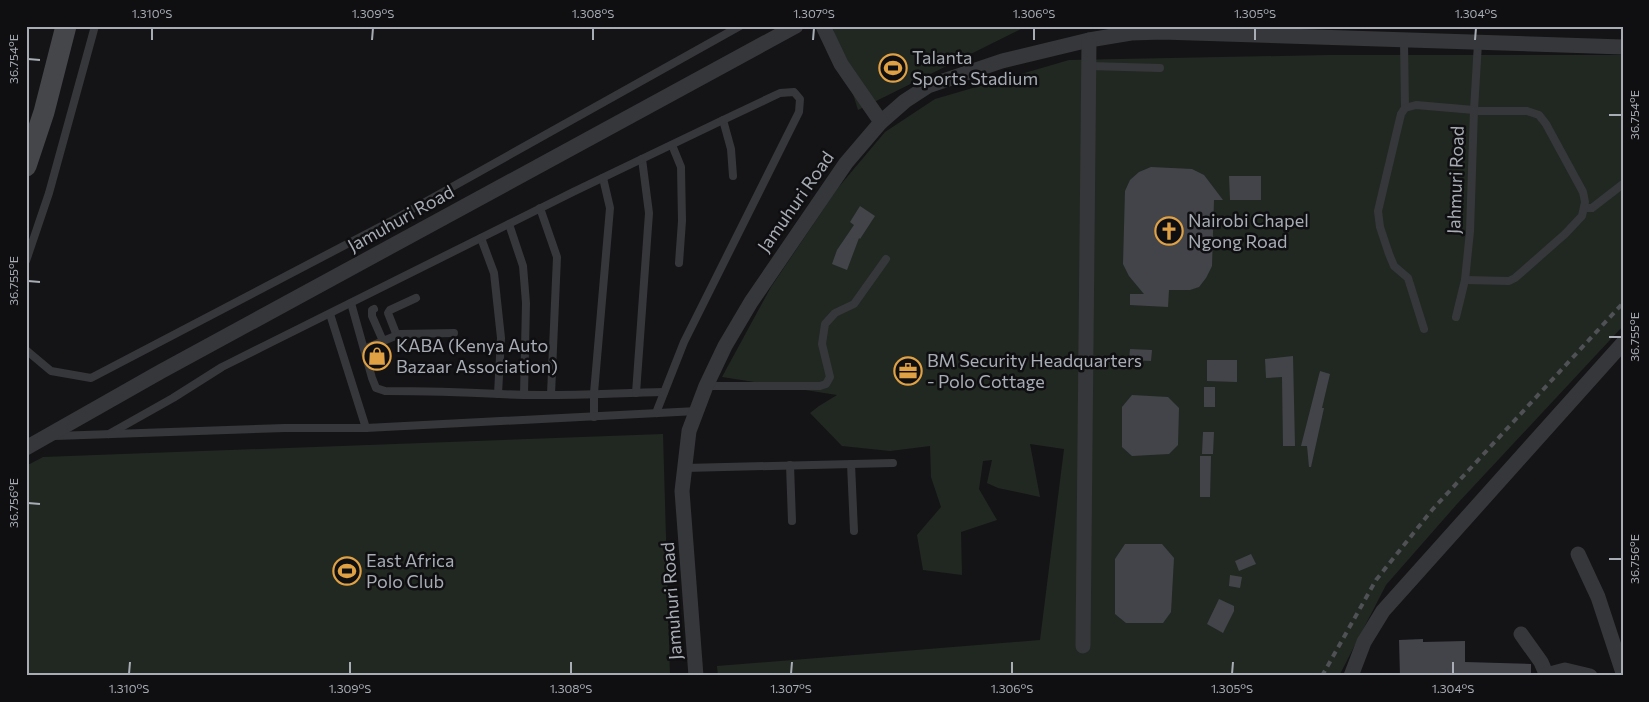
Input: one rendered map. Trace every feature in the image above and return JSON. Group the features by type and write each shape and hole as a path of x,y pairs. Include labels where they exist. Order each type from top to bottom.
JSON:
{"street":[{"path":"26,166 44,112 66,26"},
{"name":"Jamuhuri Road","path":"26,448 160,372 796,26"},
{"path":"823,26 842,64 881,122"},
{"name":"Jamuhuri Road","path":"696,676 682,491 689,432 706,386 725,346 779,259 846,162 881,122 905,101 928,86 1002,61 1089,40 1161,29 1404,41 1623,47"},
{"path":"1083,646 1089,40"},
{"path":"1351,676 1364,642 1383,611 1623,343"},
{"path":"1578,554 1598,597 1623,673"},
{"path":"1521,634 1541,662 1547,675 1565,670 1590,676"}],"lane":[{"path":"26,261 49,193 95,26"},
{"path":"26,350 51,371 91,378 393,220 740,26"},
{"path":"1404,41 1406,108"},
{"name":"Jahmuri Road","path":"1456,317 1464,280 1470,229 1478,43"},
{"path":"1089,66 1160,68"},
{"path":"109,434 173,398 222,367 540,208 780,92 794,92 800,98 798,112 696,318 656,413"},
{"path":"1424,330 1408,278 1394,266 1389,254 1380,227 1378,211 1401,114 1406,108 1416,105 1474,111 1527,111 1539,116 1546,124 1583,192 1585,202 1582,216 1565,234 1515,278 1509,281 1464,280"},
{"path":"723,120 731,149 733,176"},
{"path":"672,145 681,166 682,221 679,264"},
{"path":"636,392 649,213 642,159"},
{"path":"594,417 594,394 610,208 603,178"},
{"path":"1584,208 1592,208 1623,184"},
{"path":"540,208 557,257 551,394"},
{"path":"509,224 523,266 526,303 524,394"},
{"path":"481,238 494,273 500,338 498,394"},
{"path":"706,386 820,386 826,384 830,377 822,344 826,324 835,313 854,304 886,259"},
{"path":"397,336 388,313 390,310 416,298"},
{"path":"351,303 376,388 385,391 447,391 498,394 664,392"},
{"path":"374,309 372,310 372,316 383,342"},
{"path":"330,314 366,428"},
{"path":"364,349 397,336 454,333"},
{"path":"48,436 285,428 366,428 697,411"},
{"path":"685,468 893,463"},
{"path":"851,464 854,531"},
{"path":"790,465 792,521"}],"shaded area":[{"name":"Talanta Sports Stadium","path":"832,26 1027,26 858,110"},
{"path":"1329,55 1623,55 1623,326 1457,504 1386,585 1339,676 718,676 717,666 1040,640 1064,449 1030,444 1040,497 998,488 987,483 992,460 983,461 979,489 997,520 961,532 962,575 923,570 917,535 941,507 931,477 930,446 890,451 842,446 810,413 837,395 722,377 771,287 837,189 885,132 935,99 1069,60"},
{"name":"East Africa Polo Club","path":"663,434 670,676 26,676 26,466 43,457"}],"building":[{"name":"Nairobi Chapel Ngong Road","path":"1151,167 1192,169 1204,175 1223,200 1214,200 1212,266 1206,278 1199,287 1190,290 1169,290 1168,307 1130,305 1130,294 1144,294 1129,276 1123,264 1125,191 1130,180 1139,172"},
{"path":"1229,176 1261,176 1261,200 1230,200"},
{"path":"860,206 875,216 859,238 847,270 832,264 837,250 854,225 850,222"},
{"path":"1130,349 1152,350 1151,361 1129,360"},
{"path":"1293,356 1295,446 1283,446 1282,377 1266,378 1265,359"},
{"path":"1207,360 1237,360 1237,382 1207,381"},
{"path":"1320,371 1330,374 1311,467 1309,467 1307,446 1301,446"},
{"path":"1204,387 1215,387 1215,407 1204,407"},
{"path":"1132,395 1168,397 1179,408 1178,445 1169,454 1132,456 1122,447 1122,407"},
{"path":"1203,432 1214,432 1213,454 1202,454"},
{"path":"1200,456 1211,456 1210,497 1200,497"},
{"path":"1125,544 1162,544 1174,558 1171,612 1163,623 1126,623 1115,614 1115,559"},
{"path":"1251,554 1256,564 1239,571 1235,561"},
{"path":"1230,575 1242,577 1240,588 1229,586"},
{"path":"1219,599 1234,606 1234,611 1223,633 1207,624"},
{"path":"1423,639 1423,642 1465,641 1465,662 1531,664 1531,676 1400,676 1399,640"}],"railway":[{"path":"1322,676 1376,580 1432,510 1623,303"}],"place":[{"name":"Talanta Sports Stadium","path":"893,68"},
{"name":"Nairobi Chapel Ngong Road","path":"1169,231"},
{"name":"KABA (Kenya Auto Bazaar Association)","path":"377,356"},
{"name":"BM Security Headquarters - Polo Cottage","path":"908,371"},
{"name":"East Africa Polo Club","path":"347,571"}]}
